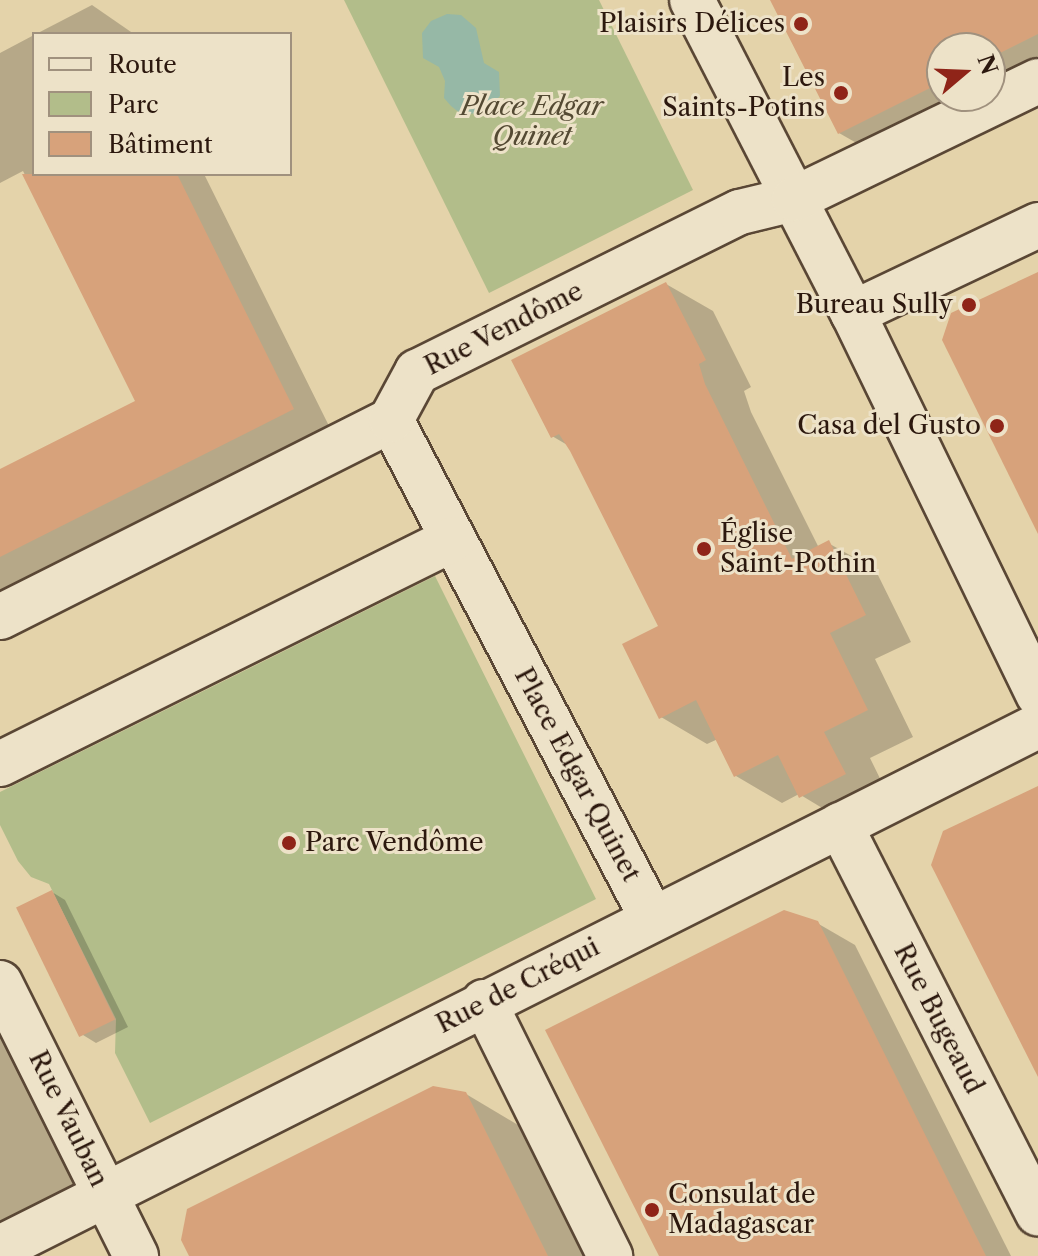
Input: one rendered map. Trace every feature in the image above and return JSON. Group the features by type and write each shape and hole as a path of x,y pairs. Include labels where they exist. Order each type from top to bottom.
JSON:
{"street":[{"path":"692,0 853,313 1038,694"},
{"name":"Rue Vendôme","path":"391,420 417,372 740,212 794,199 1038,81"},
{"path":"853,313 1038,225"},
{"path":"0,617 391,420"},
{"name":"Place Edgar Quinet","path":"391,420 652,918"},
{"path":"0,764 453,539"},
{"name":"Rue de Créqui","path":"0,1248 1038,726"},
{"name":"Rue Bugeaud","path":"840,825 1038,1213"},
{"name":"Rue Vauban","path":"0,983 136,1256"},
{"path":"484,1002 610,1256"}],"green space":[{"name":"Place Edgar Quinet","path":"344,0 599,0 693,190 489,293"},
{"name":"Parc Vendôme","path":"435,576 596,899 150,1123 115,1053 116,1019 49,884 31,877 18,861 0,825 0,792"}],"shaded area":[{"path":"447,14 461,15 476,28 484,63 499,72 500,96 484,113 461,114 451,106 444,98 445,81 439,67 423,58 422,33 431,21"}],"building":[{"path":"770,0 1038,0 1038,34 1006,50 1006,32 926,32 926,90 838,134"},
{"path":"22,174 178,176 294,409 0,557 0,469 135,401"},
{"path":"1038,272 1038,534 942,340 951,313"},
{"name":"Église Saint-Pothin","path":"666,282 706,360 699,364 705,384 792,559 829,540 866,615 830,633 868,710 824,732 846,774 799,798 778,755 734,777 696,700 659,719 622,644 658,626 570,451 559,434 551,438 511,360"},
{"path":"1038,786 1038,1077 931,865 943,831"},
{"path":"52,890 115,1019 79,1037 16,908"},
{"path":"784,910 818,921 986,1256 659,1256 545,1030"},
{"path":"433,1086 466,1092 548,1256 189,1256 181,1240 187,1209"}],"place":[{"name":"Plaisirs Délices","path":"801,24"},
{"name":"Les Saints-Potins","path":"841,93"},
{"name":"Bureau Sully","path":"969,305"},
{"name":"Casa del Gusto","path":"997,426"},
{"name":"Église Saint-Pothin","path":"704,549"},
{"name":"Parc Vendôme","path":"289,843"},
{"name":"Consulat de Madagascar","path":"652,1210"}]}
